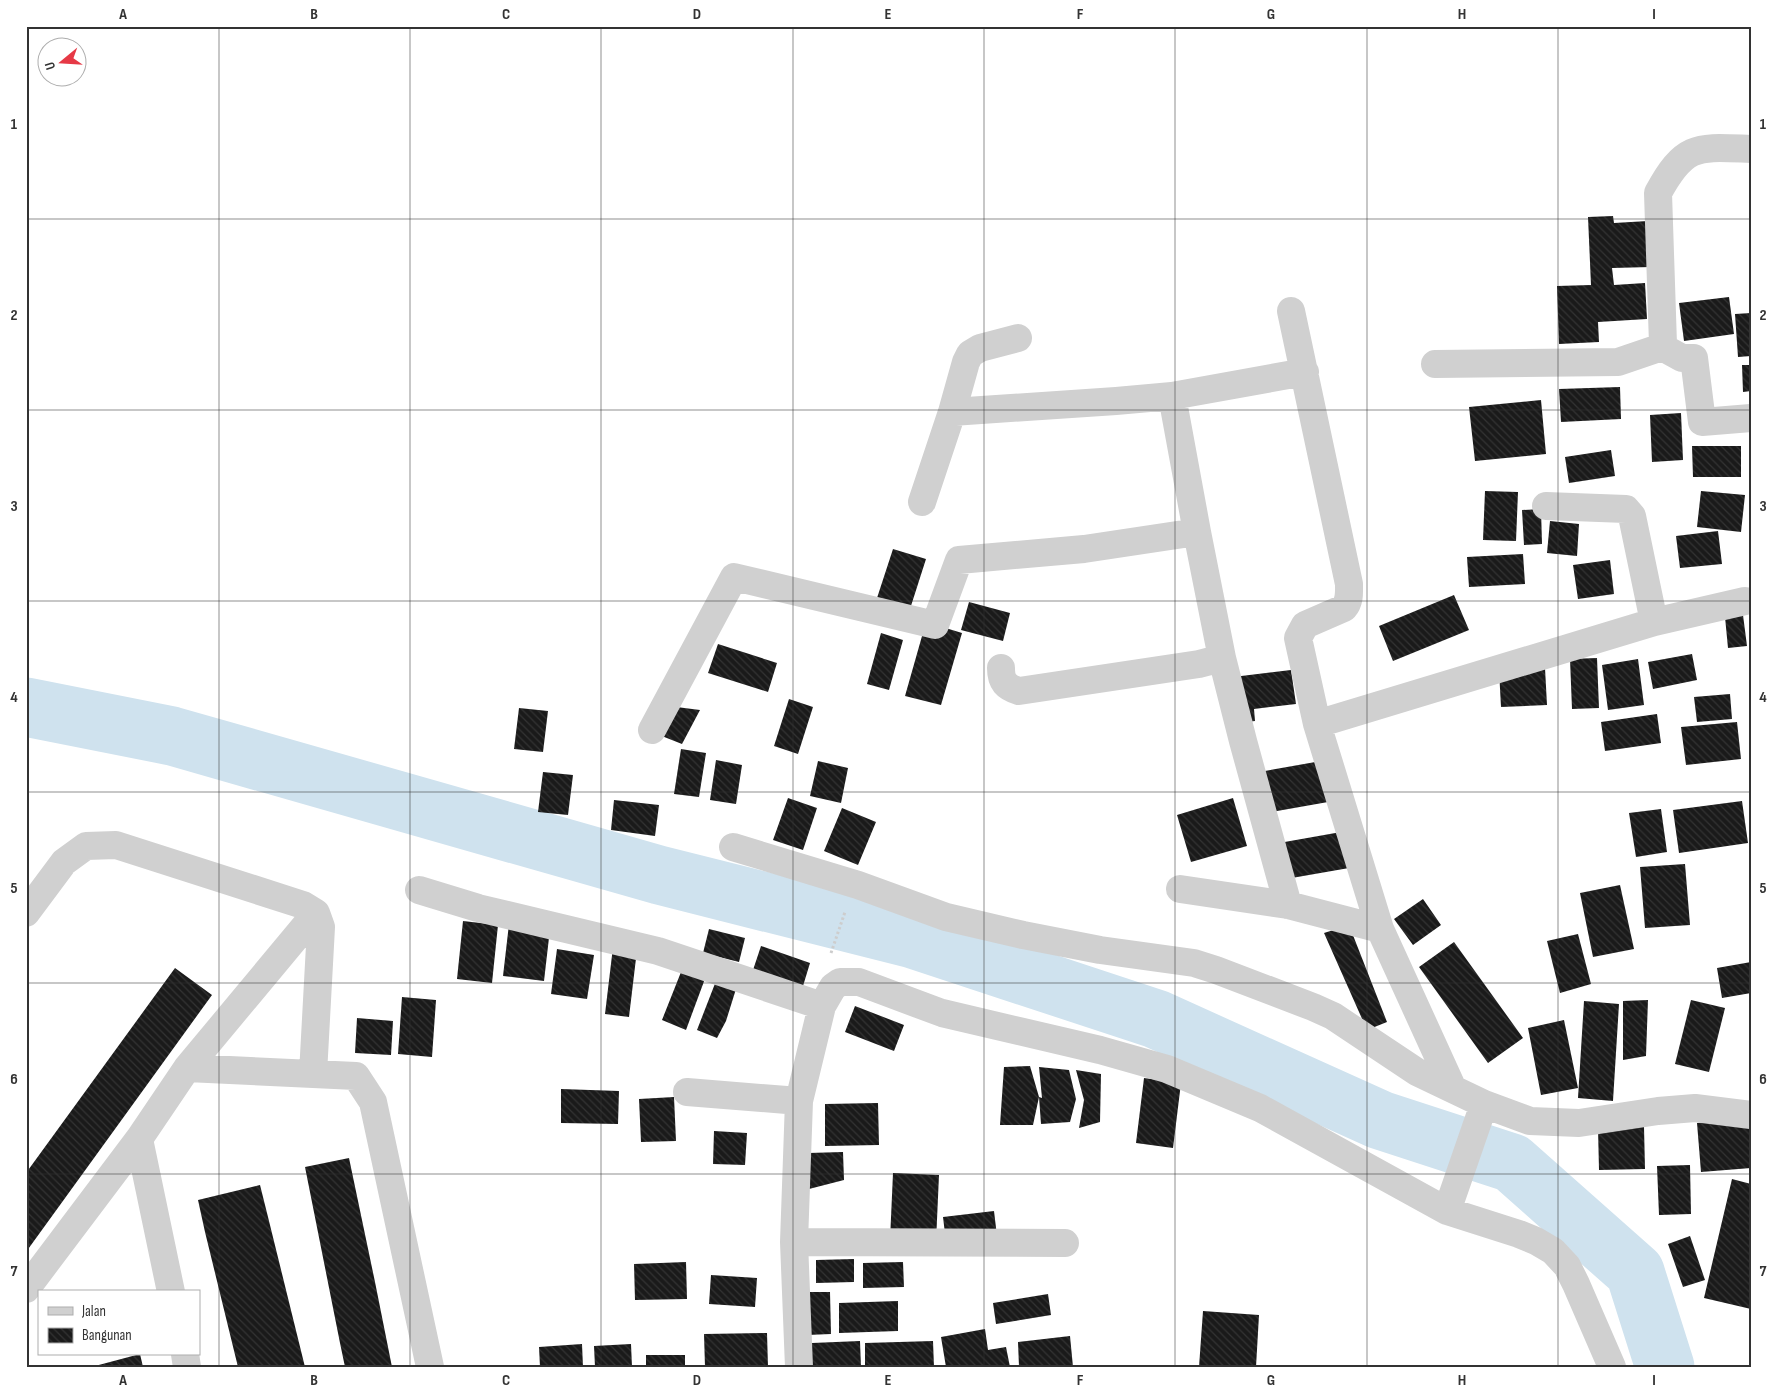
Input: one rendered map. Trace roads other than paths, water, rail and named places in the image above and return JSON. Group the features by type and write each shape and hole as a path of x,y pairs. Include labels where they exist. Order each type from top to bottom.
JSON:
{"street":[{"path":"1662,347 1658,193 1668,175 1681,158 1710,147 1751,149"},
{"path":"1291,311 1349,589 1348,604 1344,608 1305,625 1298,638 1317,724 1380,929 1453,1089"},
{"path":"922,502 970,354 980,348 1018,338"},
{"path":"1435,364 1618,362 1662,347 1682,358 1694,358 1702,422 1751,418"},
{"path":"952,412 1172,396 1305,372"},
{"path":"1172,396 1222,658 1288,904"},
{"path":"1546,506 1626,509 1632,516 1654,622"},
{"path":"652,730 734,577 935,625 959,560 1084,549 1197,532"},
{"path":"1317,724 1654,622 1745,601"},
{"path":"1001,668 1001,679 1008,688 1018,691 1199,664 1222,658"},
{"path":"26,913 64,862 86,846 116,846 303,905 316,913 321,926 313,1074"},
{"path":"733,847 858,885 946,917 1023,935 1100,950 1194,963 1216,970 1333,1016 1417,1072 1484,1104 1530,1121 1579,1123 1658,1110 1695,1108 1751,1115"},
{"path":"1180,889 1288,904 1380,929"},
{"path":"419,890 478,908 658,951 822,1006"},
{"path":"26,1289 139,1139 187,1068 316,913"},
{"path":"799,1367 794,1242 800,1101 822,1006 833,987 840,982 859,982 942,1013 1100,1050 1167,1069 1260,1108 1520,1234 1552,1251 1566,1266 1576,1284 1612,1367"},
{"path":"187,1068 356,1076 373,1102 430,1367"},
{"path":"687,1092 800,1101"},
{"path":"1451,1202 1484,1104"},
{"path":"139,1139 172,1290"},
{"path":"794,1242 1064,1243"}],"waterway":[{"path":"26,707 172,736 659,875 913,939 1156,1019 1380,1120 1512,1163 1635,1272 1665,1367"}]}
